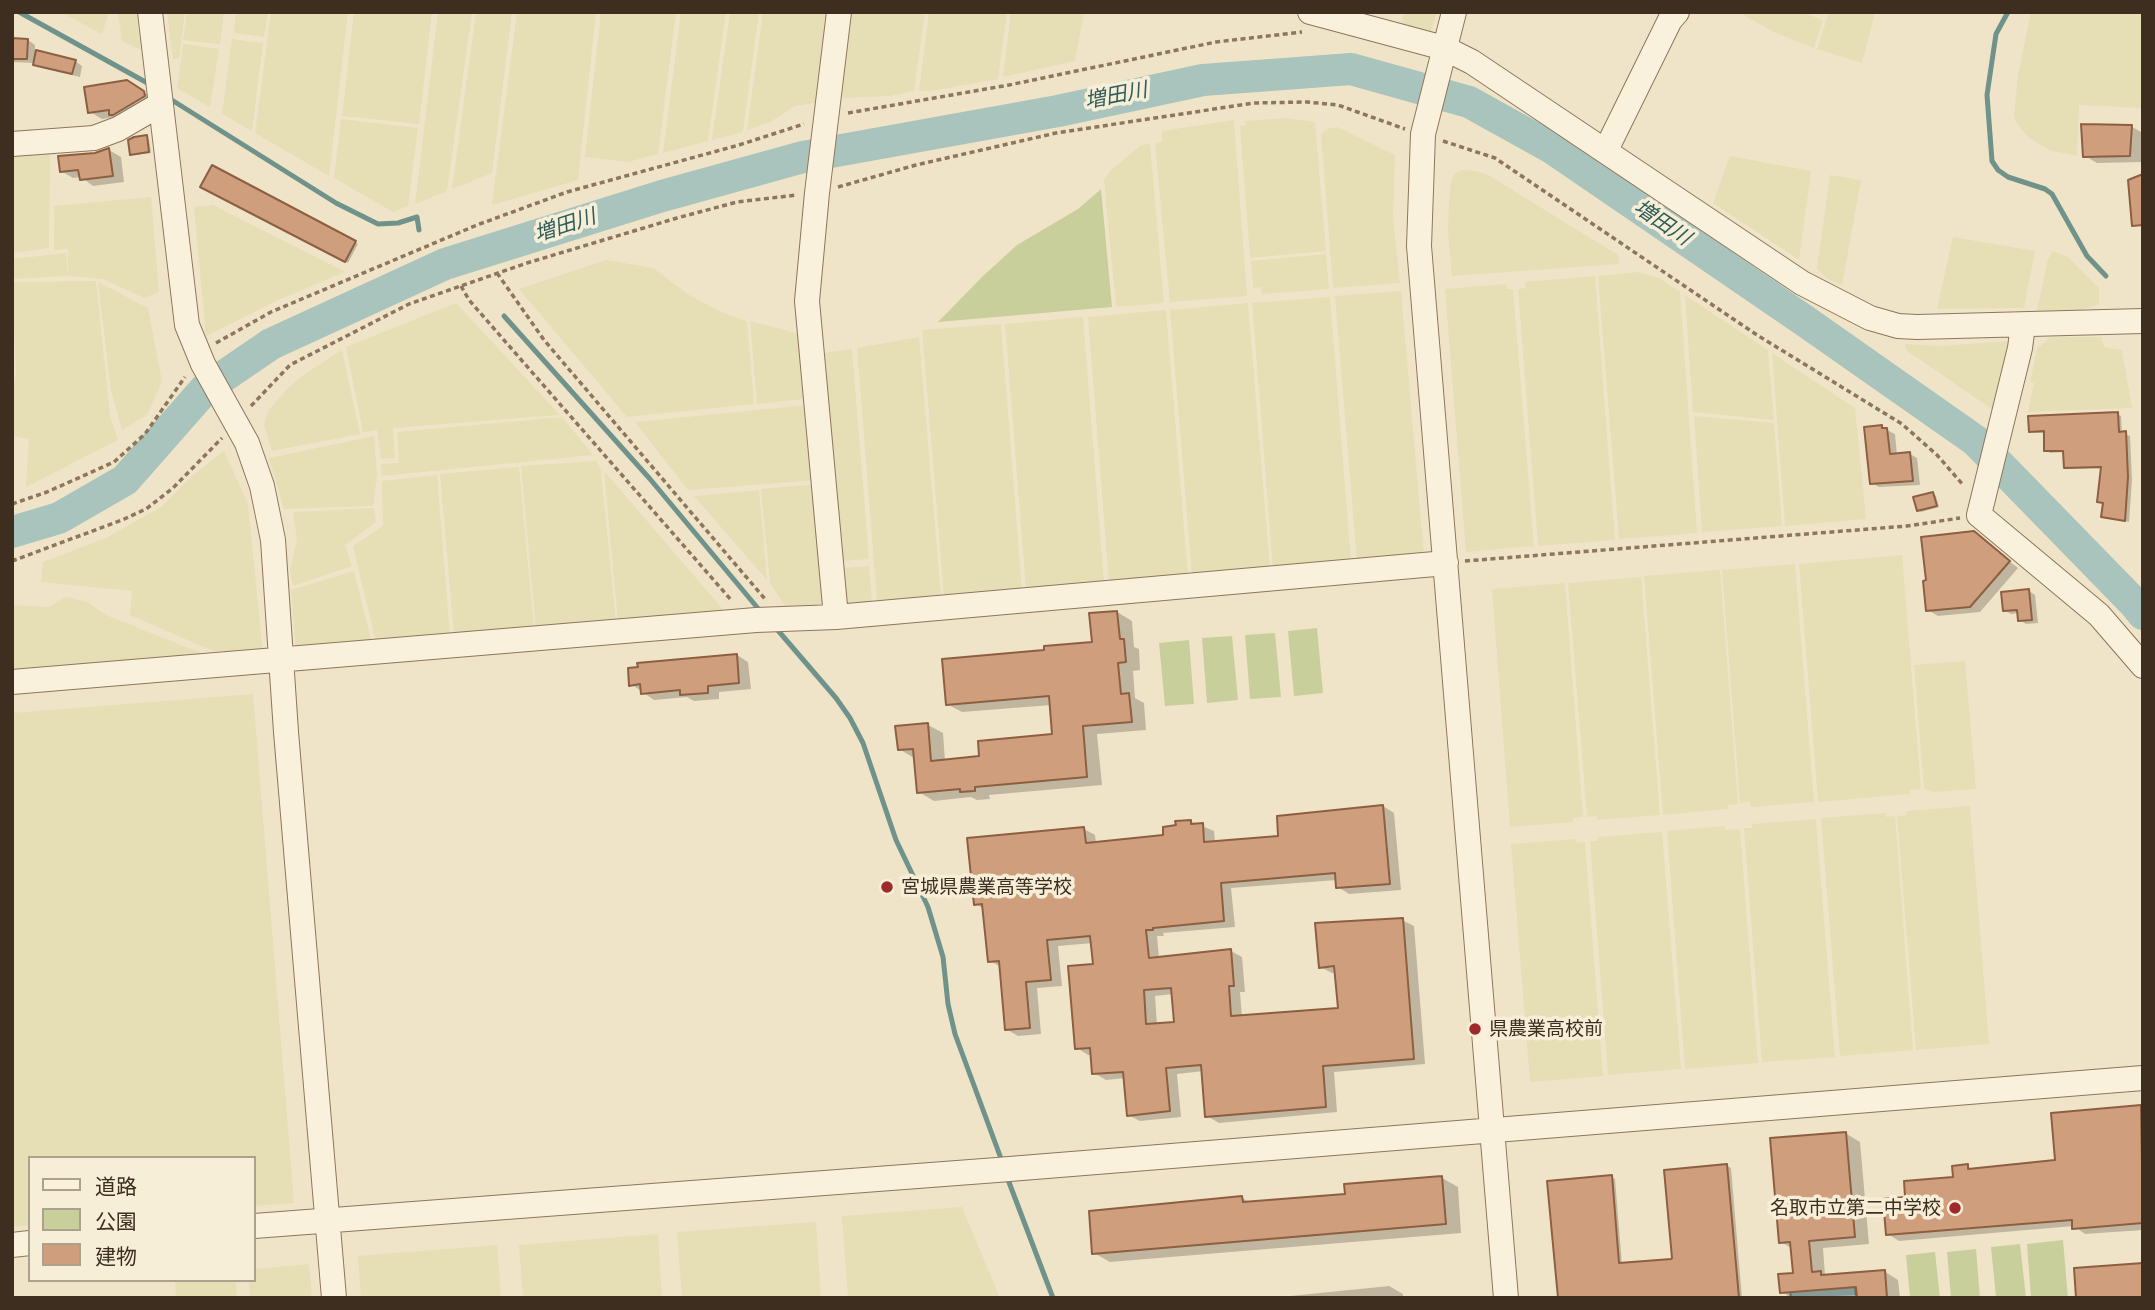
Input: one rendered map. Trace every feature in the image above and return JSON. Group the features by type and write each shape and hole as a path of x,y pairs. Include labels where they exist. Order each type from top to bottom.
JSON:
{"street":[{"path":"150,12 187,325 201,360 247,443 262,486 273,540 334,1298"},
{"path":"836,617 807,301 817,189 839,12"},
{"path":"1454,12 1424,129 1419,246 1506,1298"},
{"path":"1606,150 1670,20 1677,12"},
{"path":"1312,21 1410,41 1441,59 1472,62 1802,282 1870,318 1898,326 1917,327 2143,321"},
{"path":"12,144 94,138 118,129 160,95"},
{"path":"2023,325 2020,348 1981,506 2099,615 2143,666"},
{"path":"12,682 766,620 836,617 1446,563"},
{"path":"256,1226 2143,1078"}],"path":[{"path":"12,504 47,492 114,462 145,434 201,360 271,312 477,225 567,192 826,121 1312,21"},
{"path":"12,561 146,509 173,488 233,420 290,365 409,304 497,273 737,202 817,189 1055,133 1254,103 1307,102 1338,105 1353,112 1424,129 1495,158 1757,334 1902,424 1937,455 1981,506 1907,526 1446,563"},
{"path":"497,273 544,340 766,620"},
{"path":"461,286 469,300 766,620"}],"shaded area":[{"path":"60,12 109,12 102,34"},
{"path":"118,12 136,12 141,50 122,41"},
{"path":"167,12 185,12 179,59 173,59"},
{"path":"187,12 224,12 220,44 183,40"},
{"path":"236,12 268,12 264,37 234,33"},
{"path":"271,12 348,12 329,176 255,133"},
{"path":"354,12 432,12 419,124 342,116"},
{"path":"438,12 472,12 447,191 415,204"},
{"path":"476,12 512,12 492,173 452,189"},
{"path":"517,12 596,12 578,180 492,205"},
{"path":"601,12 676,12 658,154 628,162 585,157"},
{"path":"681,12 726,12 708,141 663,153"},
{"path":"730,12 759,12 743,132 712,140"},
{"path":"763,12 828,12 815,103 795,106 770,122 747,130"},
{"path":"849,12 925,12 914,91 890,96 844,98 840,94"},
{"path":"929,12 1007,12 998,79 919,91"},
{"path":"1011,12 1084,12 1075,61 1003,77"},
{"path":"1404,12 1437,12 1430,34 1401,30"},
{"path":"1738,12 1801,12 1823,20 1814,48 1774,32"},
{"path":"1829,12 1875,12 1862,63 1817,49"},
{"path":"2031,12 2143,12 2143,108 2079,105 2077,156 2049,150 2029,138 2014,116 2018,75"},
{"path":"232,39 263,43 252,131 222,114"},
{"path":"183,44 219,49 210,107 177,88"},
{"path":"1285,118 1315,122 1326,251 1250,258 1240,126 1246,125 1245,121"},
{"path":"341,119 418,128 408,206 393,212 334,178"},
{"path":"1234,120 1247,296 1170,302 1155,144 1162,142 1162,131"},
{"path":"1337,127 1395,155 1393,217 1400,283 1333,288 1321,134 1327,129"},
{"path":"1150,144 1164,303 1116,307 1104,180 1110,171 1141,145"},
{"path":"50,152 49,248 12,253 12,154"},
{"path":"1730,156 1811,171 1799,260 1713,203"},
{"path":"1464,170 1488,175 1618,255 1619,264 1452,276 1448,232 1451,181 1456,172"},
{"path":"1830,175 1861,180 1842,285 1828,279 1817,269"},
{"path":"151,197 159,292 144,298 103,279 68,276 68,249 54,250 54,206"},
{"path":"213,205 345,272 276,301 206,336 194,207"},
{"path":"1953,237 2035,251 2024,308 1937,309"},
{"path":"2053,251 2068,257 2099,288 2099,304 2078,311 2037,311 2048,259"},
{"path":"66,253 68,276 12,279 12,259"},
{"path":"1326,254 1329,289 1262,294 1261,287 1253,288 1251,261"},
{"path":"606,260 653,268 689,295 721,312 747,321 754,404 627,417 519,289"},
{"path":"1639,272 1661,279 1680,292 1697,533 1619,539 1598,276"},
{"path":"1595,276 1615,540 1538,546 1518,289 1526,288 1525,282"},
{"path":"96,281 110,416 118,440 26,487 29,439 12,436 12,398 16,373 12,282"},
{"path":"98,282 148,308 162,382 147,415 122,430 111,391"},
{"path":"1506,284 1507,289 1513,289 1534,546 1466,552 1445,289"},
{"path":"1401,291 1424,556 1357,562 1335,296"},
{"path":"1685,295 1768,350 1774,420 1693,412"},
{"path":"1330,297 1351,562 1273,569 1252,303"},
{"path":"456,303 560,415 393,428 395,458 381,459 377,430 363,432 346,347"},
{"path":"1248,303 1270,569 1192,576 1170,310"},
{"path":"1166,310 1188,576 1109,582 1088,317"},
{"path":"1083,317 1104,583 1026,589 1005,324"},
{"path":"750,321 800,334 806,391 802,392 803,399 757,404"},
{"path":"1001,324 1022,590 944,596 922,330"},
{"path":"919,337 941,596 877,601 857,348"},
{"path":"2050,337 2101,337 2104,347 2122,350 2132,408 2028,412 2034,383 2030,382 2037,349"},
{"path":"2011,341 1996,412 1906,350 1905,344 1941,346"},
{"path":"852,349 869,559 840,561 823,353"},
{"path":"342,350 360,434 272,451 264,425 268,411 289,387"},
{"path":"1772,353 1855,408 1866,519 1785,526"},
{"path":"809,405 817,480 688,490 635,422"},
{"path":"1694,416 1774,423 1782,526 1702,532"},
{"path":"562,417 593,455 382,476 381,464 399,463 397,432"},
{"path":"374,436 377,475 373,506 284,509 269,458"},
{"path":"224,451 248,504 263,654 213,651 130,615 132,591 41,582 43,562 106,538 161,507 193,475"},
{"path":"596,461 601,470 616,622 536,629 521,466"},
{"path":"519,467 534,629 454,636 440,474"},
{"path":"604,471 727,614 618,623"},
{"path":"437,475 450,635 376,642 353,546 383,526 382,481"},
{"path":"818,484 829,605 787,609 770,583 761,489"},
{"path":"759,490 767,580 694,496"},
{"path":"374,508 376,522 345,545 352,566 293,586 290,570 297,540 293,512"},
{"path":"1902,555 1921,789 1910,790 1910,794 1818,802 1799,564"},
{"path":"1795,564 1814,802 1751,807 1750,802 1740,803 1722,570"},
{"path":"869,566 872,602 845,604 842,568"},
{"path":"1720,570 1738,804 1728,805 1728,809 1663,815 1644,576"},
{"path":"354,571 372,644 296,651 291,590"},
{"path":"1641,577 1660,815 1597,820 1597,816 1587,817 1568,583"},
{"path":"1565,583 1583,817 1573,818 1573,822 1510,827 1492,589"},
{"path":"66,597 87,602 106,615 218,660 12,675 12,605 49,607"},
{"path":"1965,661 1976,789 1934,792 1924,789 1914,665"},
{"path":"253,694 294,1203 256,1206 256,1156 28,1156 28,1225 12,1227 12,713"},
{"path":"1970,806 1989,1044 1916,1050 1897,816 1906,815 1907,811"},
{"path":"1886,813 1886,817 1895,816 1913,1050 1840,1056 1821,818"},
{"path":"1816,819 1835,1057 1762,1062 1744,828 1752,828 1752,824"},
{"path":"1725,826 1725,830 1740,829 1758,1063 1685,1069 1667,831"},
{"path":"1662,832 1681,1069 1608,1075 1590,841 1598,841 1598,837"},
{"path":"1576,839 1577,843 1585,842 1603,1076 1530,1082 1511,844"},
{"path":"962,1207 1000,1298 848,1298 842,1216"},
{"path":"816,1222 821,1298 682,1298 677,1232"},
{"path":"658,1234 662,1298 523,1298 519,1245"},
{"path":"497,1245 501,1298 361,1298 358,1256"},
{"path":"309,1264 312,1298 250,1298 249,1282 256,1282 256,1269"},
{"path":"175,1282 236,1282 237,1298 176,1298"}],"green space":[{"path":"1101,189 1112,307 938,322 1017,245 1078,209"},
{"path":"1317,628 1323,693 1294,696 1288,631"},
{"path":"1275,633 1281,697 1250,699 1245,635"},
{"path":"1232,636 1238,700 1207,703 1202,638"},
{"path":"1189,640 1194,704 1165,706 1159,643"},
{"path":"2063,1240 2068,1298 2031,1298 2027,1244"},
{"path":"2020,1244 2026,1298 1996,1298 1991,1247"},
{"path":"1976,1249 1980,1298 1951,1298 1947,1252"},
{"path":"1935,1252 1940,1298 1910,1298 1906,1255"}],"water":[{"path":"1855,1285 1856,1298 1791,1298 1790,1290"}],"building":[{"path":"12,38 28,39 27,59 12,59"},
{"path":"36,50 76,60 72,74 33,65"},
{"path":"127,80 144,91 145,96 113,115 109,115 109,110 88,113 84,87"},
{"path":"2081,124 2132,125 2130,156 2083,157"},
{"path":"147,135 149,152 130,155 128,140"},
{"path":"109,148 113,176 80,180 78,170 60,172 58,156 95,153"},
{"path":"212,165 356,241 345,262 200,187"},
{"path":"2143,174 2143,225 2132,226 2128,180"},
{"path":"2118,412 2119,432 2126,431 2128,477 2125,521 2101,517 2103,503 2097,502 2101,467 2064,468 2063,451 2044,451 2044,431 2029,432 2028,416"},
{"path":"1882,425 1882,428 1887,428 1890,454 1910,452 1913,481 1870,484 1864,427"},
{"path":"1933,492 1937,506 1917,511 1913,497"},
{"path":"1974,531 2010,561 1970,607 1926,611 1921,537"},
{"path":"2029,589 2032,620 2018,621 2017,610 2003,611 2001,592"},
{"path":"1117,611 1126,662 1118,663 1121,694 1129,693 1132,722 1083,726 1087,777 975,787 975,791 960,792 960,789 917,793 913,749 898,750 895,726 928,723 931,761 979,756 978,741 1052,734 1049,696 946,705 942,659 1044,650 1044,646 1092,642 1089,613"},
{"path":"737,654 739,683 708,686 708,693 680,695 680,690 641,694 640,684 629,686 628,668 638,667 637,663"},
{"path":"1383,805 1390,884 1336,888 1335,873 1221,883 1224,921 1146,930 1149,958 1231,949 1234,986 1229,986 1231,1016 1338,1008 1334,966 1319,968 1315,923 1403,918 1414,1059 1323,1066 1326,1107 1205,1117 1201,1065 1166,1068 1170,1111 1127,1116 1123,1072 1092,1074 1090,1048 1075,1049 1068,966 1093,964 1090,936 1047,940 1051,980 1026,982 1030,1028 1005,1030 999,961 988,962 982,904 974,905 967,838 1084,827 1086,843 1163,835 1163,827 1176,825 1175,821 1191,820 1191,824 1203,823 1204,842 1278,836 1277,816","holes":["1171,988 1174,1022 1146,1024 1144,990"]},
{"path":"2141,1105 2143,1223 2072,1229 2072,1220 1886,1235 1883,1199 1905,1197 1904,1181 1953,1177 1952,1166 1968,1164 1968,1169 2055,1160 2051,1113"},
{"path":"1846,1132 1855,1237 1809,1241 1812,1272 1821,1271 1821,1275 1885,1270 1887,1298 1857,1298 1856,1287 1780,1293 1778,1274 1793,1273 1790,1242 1779,1243 1770,1138"},
{"path":"1727,1164 1739,1298 1558,1298 1547,1181 1612,1175 1619,1263 1671,1259 1664,1170"},
{"path":"1442,1176 1446,1224 1092,1254 1089,1211 1242,1196 1243,1202 1345,1194 1344,1184"},
{"path":"2143,1263 2143,1298 2076,1298 2074,1268"}],"waterway":[{"path":"19,12 151,85"},
{"path":"2008,12 1996,34 1987,95 1992,161 1998,170 2008,177 2045,189 2052,194 2087,256 2106,276"},
{"name":"増田川","path":"12,532 59,518 125,480 205,389 271,344 445,264 662,196 803,157 1058,111 1203,80 1351,69 1469,102 1552,148 1805,321 1976,441 2143,614"},
{"path":"167,97 336,203 378,224 398,223 417,217 419,230"},
{"path":"504,316 650,479 761,612"},
{"path":"775,627 836,698 863,743 896,840 928,907 943,957 948,1004 955,1034 1003,1164"},
{"path":"1007,1177 1053,1298"}],"place":[{"name":"宮城県農業高等学校","path":"887,887"},
{"name":"県農業高校前","path":"1475,1029"},
{"name":"名取市立第二中学校","path":"1955,1208"}]}
